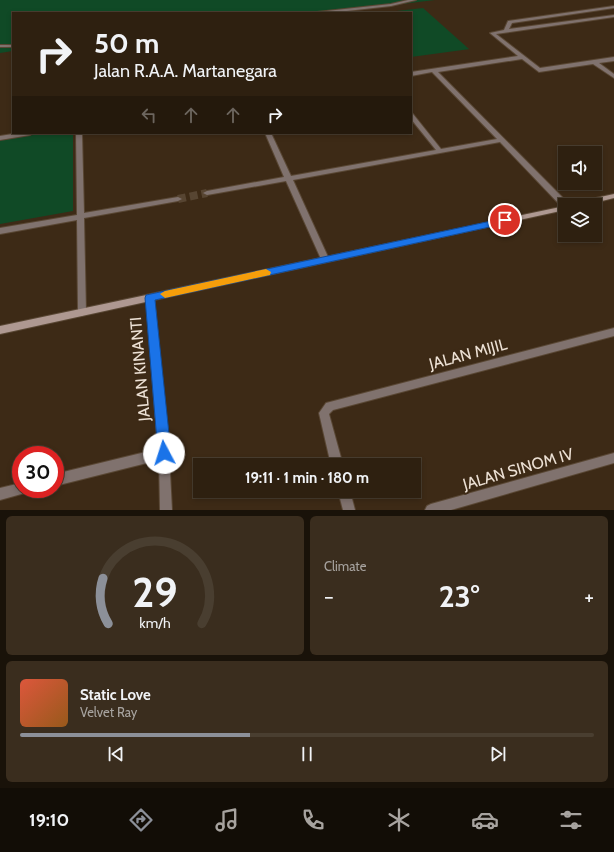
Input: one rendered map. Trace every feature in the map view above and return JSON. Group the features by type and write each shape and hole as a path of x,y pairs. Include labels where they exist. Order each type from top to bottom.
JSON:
{"main road":[{"path":"602,199 614,196"},
{"path":"0,330 558,208"}],"street":[{"path":"326,12 391,5 414,0"},
{"path":"506,31 510,22 614,7"},
{"path":"614,16 492,33 539,70 614,59"},
{"path":"0,46 12,46"},
{"path":"412,74 523,57"},
{"path":"594,62 614,76"},
{"path":"434,71 558,199"},
{"path":"412,116 440,151"},
{"path":"0,138 24,134"},
{"path":"79,134 82,312"},
{"path":"268,134 325,259"},
{"path":"207,193 500,140"},
{"path":"0,231 178,199"},
{"name":"JALAN KINANTI","path":"150,298 164,453 166,510"},
{"name":"JALAN MIJIL","path":"336,458 324,412 325,409 330,406 614,332"},
{"path":"64,478 164,453"},
{"name":"JALAN SINOM IV","path":"431,510 614,458"},
{"path":"0,494 12,491"},
{"path":"346,498 349,510"}],"green space":[{"path":"0,0 435,0 335,12 12,12 12,51 0,53"},
{"path":"423,8 470,49 412,57 412,12 388,12"},
{"path":"40,134 73,134 73,211 0,224 0,140"}],"tunnel":[{"path":"178,199 207,193"}],"slow traffic":[{"path":"165,294 266,272"}],"route":[{"path":"164,453 150,298 505,220"}]}
